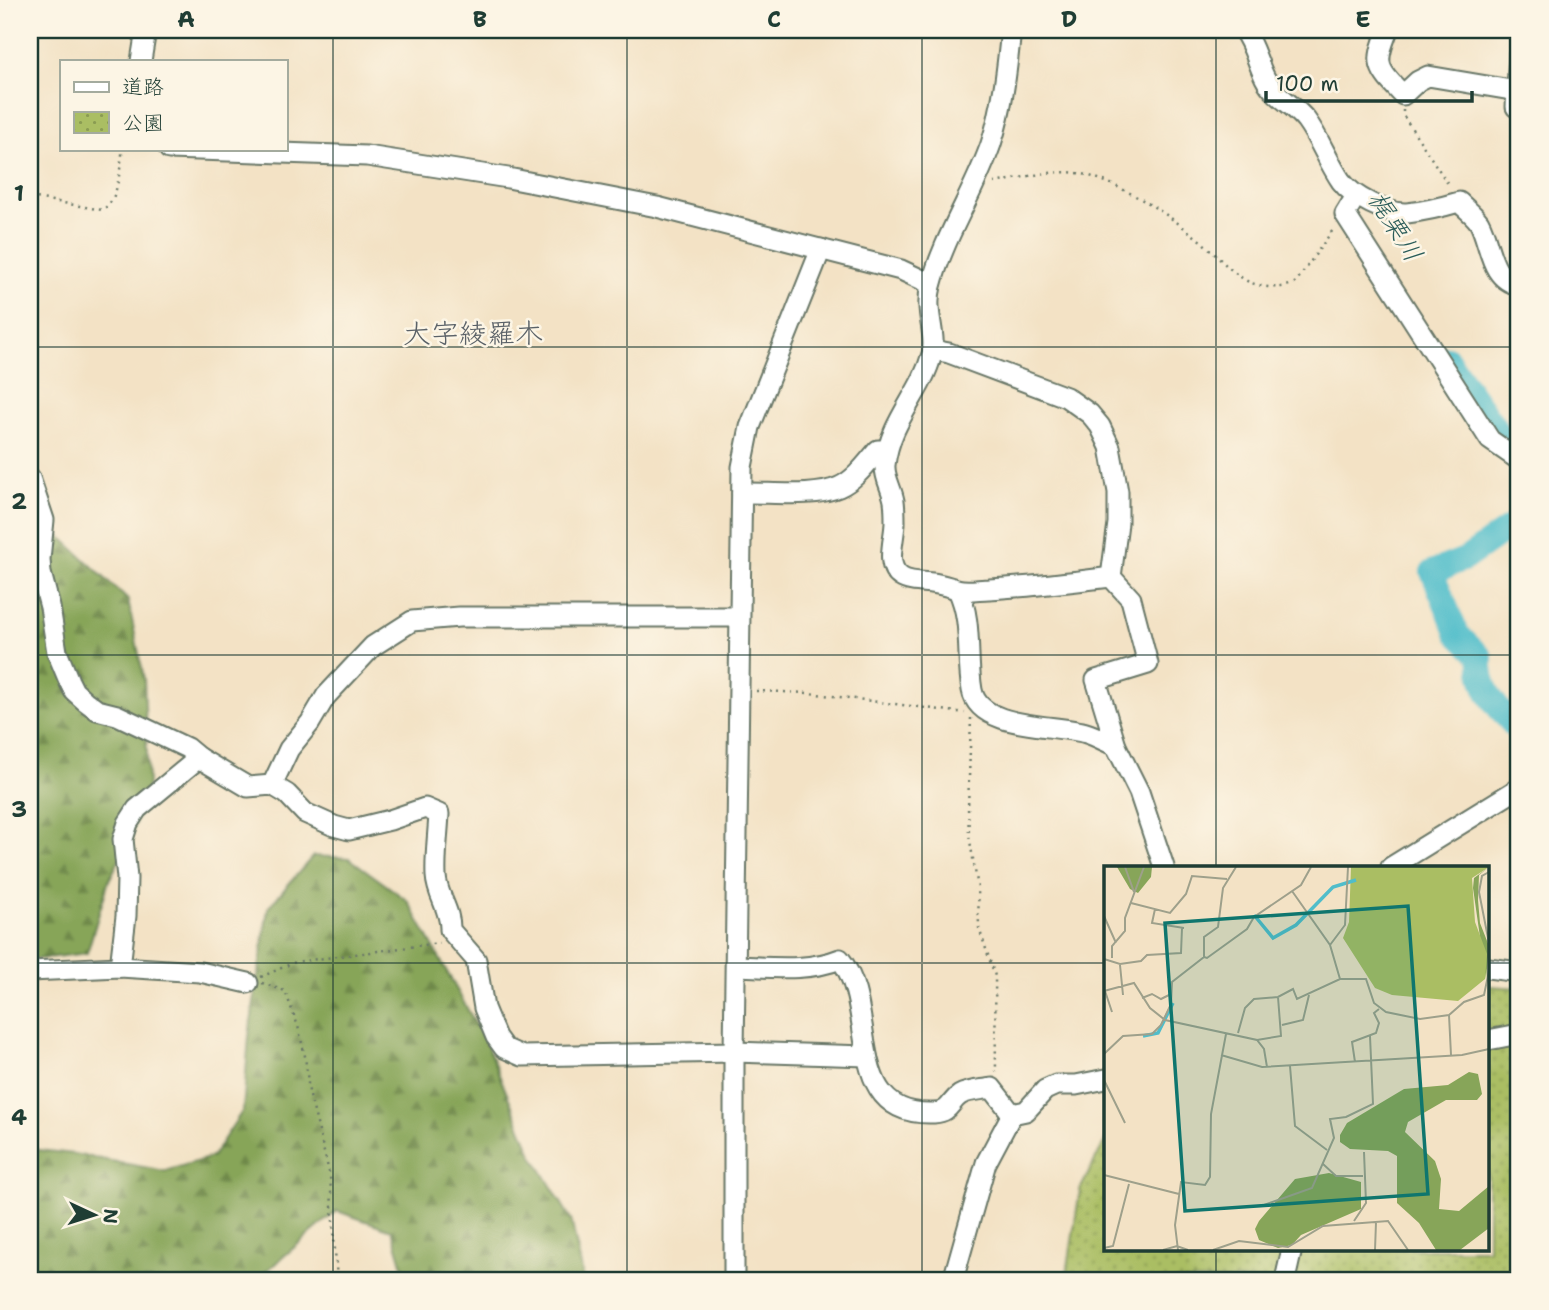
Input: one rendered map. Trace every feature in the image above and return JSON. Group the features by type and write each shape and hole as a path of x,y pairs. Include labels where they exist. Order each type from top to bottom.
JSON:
{"street":[{"path":"141,60 146,30"},
{"path":"1012,30 1003,100 990,144 940,254 931,284 928,309 933,350 927,369 897,422 887,450 884,470 894,500 894,570 902,579 948,585 958,590 1024,587 1111,577"},
{"path":"1243,30 1251,41 1271,88 1306,120 1342,181 1356,196 1371,204 1404,213 1459,202 1478,221 1495,267 1508,283 1519,285"},
{"path":"1388,30 1378,54 1383,73 1403,95 1428,76 1517,99 1519,53"},
{"path":"192,150 380,158 508,178 657,207 901,270 931,284"},
{"path":"1356,196 1345,214 1490,440 1519,460"},
{"path":"734,1280 734,1052 742,467 750,427 821,249"},
{"path":"933,350 949,353 1066,397 1090,414 1100,426 1110,447 1118,492 1118,523 1111,577 1131,599 1148,664 1096,680 1116,746 1139,792 1164,866"},
{"path":"741,493 822,492 840,487 878,450 887,450"},
{"path":"30,478 44,520 41,566 57,652 74,691 97,710 117,715 187,748 248,787 272,785 286,794 304,813 334,826 349,830 425,808 439,814 436,877 441,899 451,917 450,930 476,960 484,1008 496,1037 504,1048 522,1056 734,1052 867,1055"},
{"path":"958,590 965,604 972,694 981,707 992,715 1014,721 1085,732 1116,746"},
{"path":"272,785 289,749 310,723 326,696 373,646 412,621 459,617 739,617"},
{"path":"120,967 127,890 122,839 128,823 137,808 199,758"},
{"path":"1393,866 1519,788"},
{"path":"736,966 807,967 840,959 849,969 855,984 871,1074 879,1092 908,1111 936,1113 948,1109 959,1096 992,1088 1012,1114"},
{"path":"30,971 120,967 200,972 248,982"},
{"path":"1490,968 1519,972"},
{"path":"1490,1040 1519,1034"},
{"path":"953,1280 986,1163 1012,1114 1026,1111 1045,1090 1056,1085 1076,1085 1104,1079"},
{"path":"1285,1280 1292,1250"}],"path":[{"path":"1403,95 1403,115 1459,202"},
{"path":"30,197 102,210 110,206 114,198 123,150"},
{"path":"973,186 1064,173 1091,176 1150,205 1194,235 1241,278 1276,287 1289,286 1296,282 1345,214"},
{"path":"738,690 808,693 971,714 969,835 978,888 979,928 995,975 996,1081 992,1088"},
{"path":"248,982 295,962 459,941"},
{"path":"248,982 266,983 285,991 298,1026 309,1092 330,1176 337,1280"}],"green space":[{"path":"30,514 62,538 128,600 144,679 148,784 130,839 109,880 87,953 30,960"},
{"path":"313,856 349,858 408,901 485,1041 532,1154 571,1219 584,1280 407,1280 392,1230 337,1211 256,1280 30,1280 30,1149 74,1154 165,1171 212,1157 243,1110 249,1036 268,908"},
{"path":"1490,986 1519,988 1519,1280 1066,1280 1080,1190 1104,1143 1104,1250 1490,1250"}],"waterway":[{"name":"梶栗川","path":"1447,358 1504,440 1519,450"},
{"name":"梶栗川","path":"1519,521 1465,559 1432,572 1458,635 1481,657 1486,689 1519,731"}],"district":[{"name":"大字綾羅木","path":"473,333"}]}
